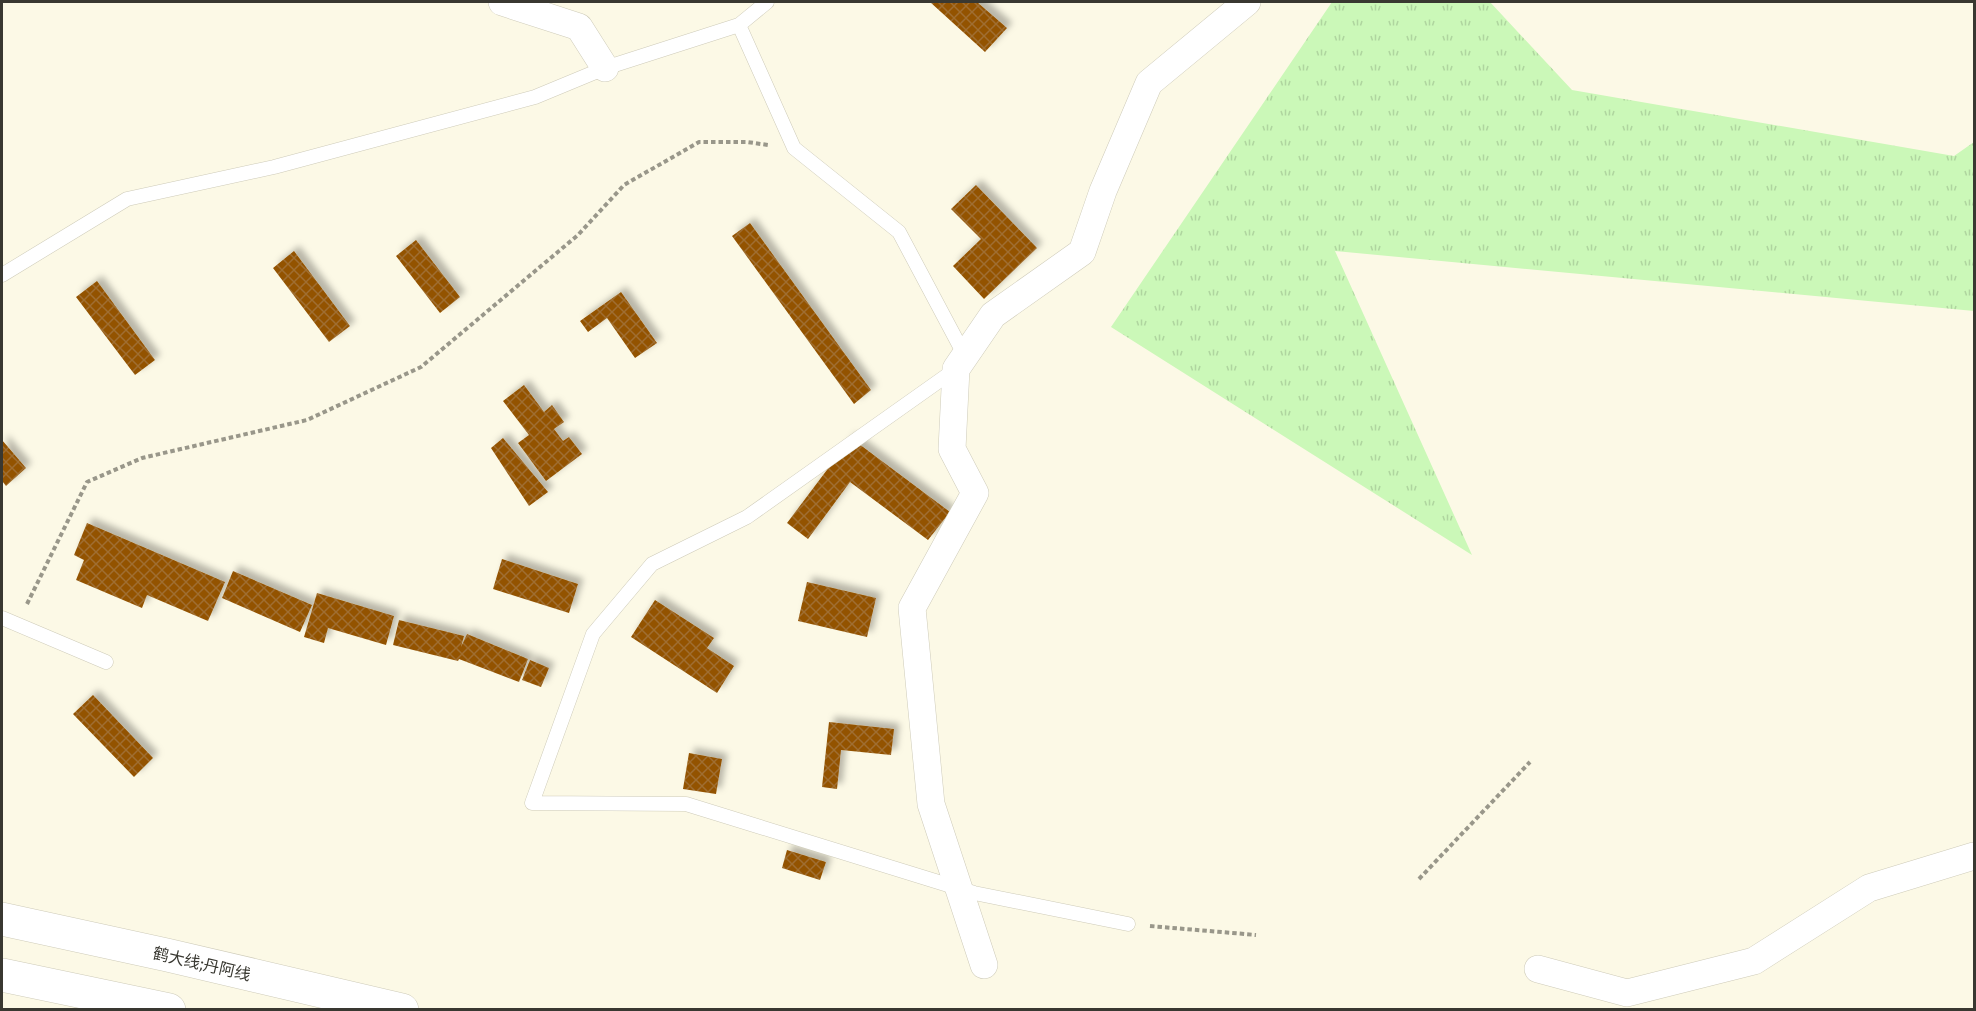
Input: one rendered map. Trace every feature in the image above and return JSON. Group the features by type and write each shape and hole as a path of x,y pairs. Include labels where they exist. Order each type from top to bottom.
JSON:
{"highway":[{"name":"鹤大线;丹阿线","path":"2,919 402,1010"},
{"path":"2,975 169,1010"}],"street":[{"path":"502,2 579,27 605,68"},
{"path":"984,965 931,804 912,608 975,493 952,449 960,362 993,315 1082,252 1103,191 1149,83 1247,2"},
{"path":"1538,969 1627,993 1754,961 1869,888 1974,856"}],"lane":[{"path":"2,275 127,199 274,167 535,97 605,68 739,25 767,2"},
{"path":"739,25 794,148 899,232 960,362 747,517 652,564 593,634 532,803 686,804 974,893 1128,924"},
{"path":"2,618 106,662"}],"path":[{"path":"17,625 87,482 142,458 307,420 421,367 578,235 624,185 699,142 747,142 794,148"},
{"path":"1419,879 1530,762"},
{"path":"1128,924 1256,934"}],"green space":[{"path":"1332,2 1490,2 1572,90 1954,156 1974,142 1974,311 1335,251 1472,555 1111,327"}],"building":[{"path":"930,2 977,2 1007,28 985,52"},
{"path":"976,185 1037,248 984,299 953,266 981,239 951,209"},
{"path":"750,223 871,390 854,404 732,236"},
{"path":"416,240 460,297 440,313 396,256"},
{"path":"294,251 350,326 329,342 273,268"},
{"path":"97,281 155,360 135,375 76,297"},
{"path":"621,292 657,343 635,358 607,318 588,332 580,321"},
{"path":"524,385 544,412 552,405 564,422 554,429 563,441 569,437 582,454 546,481 518,443 529,435 503,401"},
{"path":"503,438 548,492 529,506 491,448"},
{"path":"851,438 950,512 928,540 850,482 808,539 787,523"},
{"path":"2,440 26,468 6,486 2,481"},
{"path":"87,523 225,582 208,621 147,595 142,608 76,580 84,560 74,555"},
{"path":"502,559 578,584 569,613 493,589"},
{"path":"233,571 312,605 300,632 222,598"},
{"path":"807,582 876,598 867,637 798,621"},
{"path":"317,593 394,616 386,645 328,628 324,643 304,637"},
{"path":"655,600 714,638 707,648 734,666 717,693 631,637"},
{"path":"399,620 464,636 461,647 467,634 528,659 519,682 459,659 458,661 393,645"},
{"path":"530,660 549,668 541,687 522,680"},
{"path":"93,695 153,758 134,777 73,714"},
{"path":"829,722 894,729 891,755 841,750 837,789 822,787"},
{"path":"689,753 722,759 716,794 683,789"},
{"path":"787,850 826,862 820,880 782,868"}]}
